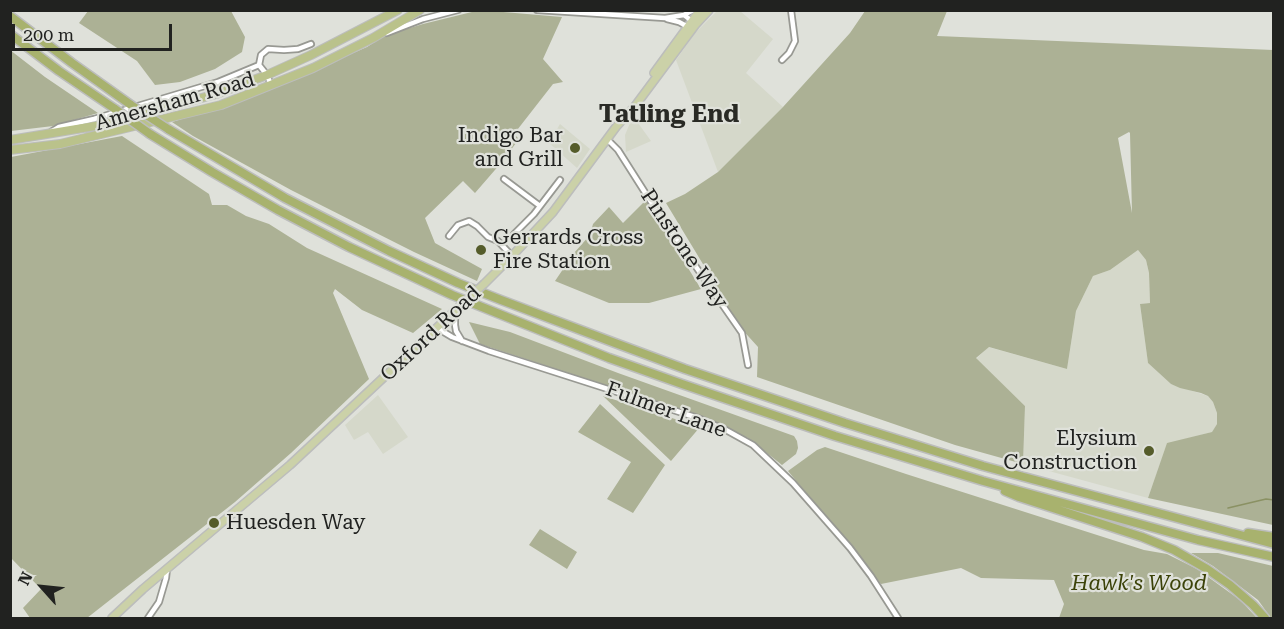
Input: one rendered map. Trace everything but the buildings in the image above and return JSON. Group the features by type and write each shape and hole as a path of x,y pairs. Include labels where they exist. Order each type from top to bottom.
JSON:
{"highway":[{"name":"Amersham Road","path":"10,140 107,124 216,94 311,55 398,10"},
{"path":"10,150 60,144 221,105 313,68 373,38 420,10"},
{"path":"10,16 131,105 252,179 319,216 423,267 501,300 685,369 845,423 983,466 1274,544"},
{"path":"10,34 150,134 212,172 286,215 452,295 682,384 835,436 983,481 1198,540 1274,557"},
{"path":"983,481 1019,497 1142,537 1174,550 1218,576 1265,618"},
{"path":"1226,531 1274,537"}],"main road":[{"path":"692,25 700,10"},
{"name":"Oxford Road","path":"112,618 290,465 512,256 545,222 616,127 635,106 692,25 709,10"}],"street":[{"path":"373,38 423,19 459,10"},
{"path":"537,10 665,18 684,15 693,10"},
{"path":"782,60 789,53 795,41 791,10"},
{"path":"684,15 692,25"},
{"path":"665,18 692,25"},
{"path":"271,85 259,65 261,55 268,49 298,49 311,44"},
{"path":"49,134 59,127 94,119 218,82 259,65"},
{"name":"Pinstone Way","path":"608,139 618,150 652,205 742,333 748,365"},
{"path":"504,178 540,206"},
{"path":"514,234 534,214 560,180"},
{"path":"534,214 545,222"},
{"path":"449,236 458,225 469,221 488,237 498,241 512,256"},
{"path":"459,307 455,325 463,342"},
{"name":"Fulmer Lane","path":"437,328 463,342 698,418 726,430 753,446 793,483 850,548 898,618"},
{"path":"148,618 159,602 167,569"}],"shaded area":[{"path":"717,11 740,11 773,39 746,73 783,107 718,172 676,60 695,33"},
{"path":"633,116 651,141 626,152 625,135"},
{"path":"560,124 590,149 577,168 549,143"},
{"path":"1138,250 1146,260 1149,273 1150,303 1140,304 1148,363 1171,384 1208,396 1217,413 1217,424 1212,432 1167,444 1148,498 1023,464 1025,406 976,359 988,347 1067,369 1076,311 1093,276 1110,270"},
{"path":"378,395 408,437 383,454 368,432 354,440 345,425"}],"green space":[{"path":"480,10 562,17 543,59 563,82 553,84 514,134 519,139 475,193 463,181 425,218 435,243 482,269 477,281 291,190 172,122 280,85 367,47 384,36"},
{"path":"88,11 231,11 245,37 242,52 215,69 180,82 155,85 137,61 79,23"},
{"path":"865,11 947,11 937,36 1273,50 1273,525 1148,498 1167,443 1212,432 1217,424 1217,413 1208,396 1171,384 1148,363 1140,304 1150,303 1149,273 1146,260 1138,250 1110,270 1093,276 1076,311 1067,369 989,347 976,358 1025,406 1023,464 955,445 757,377 758,347 703,286 712,279 666,203 685,194 718,172 783,107 850,33","holes":["1130,133 1132,213 1118,138"]},
{"path":"10,50 98,113 53,126 11,131"},
{"path":"122,136 209,194 212,205 227,205 246,216 269,224 307,248 442,309 413,333 362,310 335,289 333,293 369,379 235,502 87,618 30,618 23,608 41,589 10,557 11,157"},
{"path":"646,200 701,289 649,303 609,303 555,281 574,253 590,235 593,224 609,207 623,223"},
{"path":"469,322 510,332 794,436 798,448 796,454 782,465 748,438 705,418 480,344"},
{"path":"603,396 700,427 671,461"},
{"path":"600,404 665,465 633,513 607,499 631,462 578,432"},
{"name":"Hawk's Wood","path":"825,447 1144,550 1167,554 1197,569 1240,600 1257,618 1059,618 1064,604 1054,580 981,578 961,568 881,584 788,471 817,450"},
{"path":"540,529 577,552 567,569 529,545"},
{"path":"1191,553 1218,553 1273,566 1273,618 1258,600 1213,566"}],"waterway":[{"path":"1228,508 1266,499 1274,500"}],"place":[{"name":"Indigo Bar and Grill","path":"575,148"},
{"name":"Gerrards Cross Fire Station","path":"481,250"},
{"name":"Elysium Construction","path":"1149,451"},
{"name":"Huesden Way","path":"214,523"}],"district":[{"name":"Tatling End","path":"669,115"}]}
